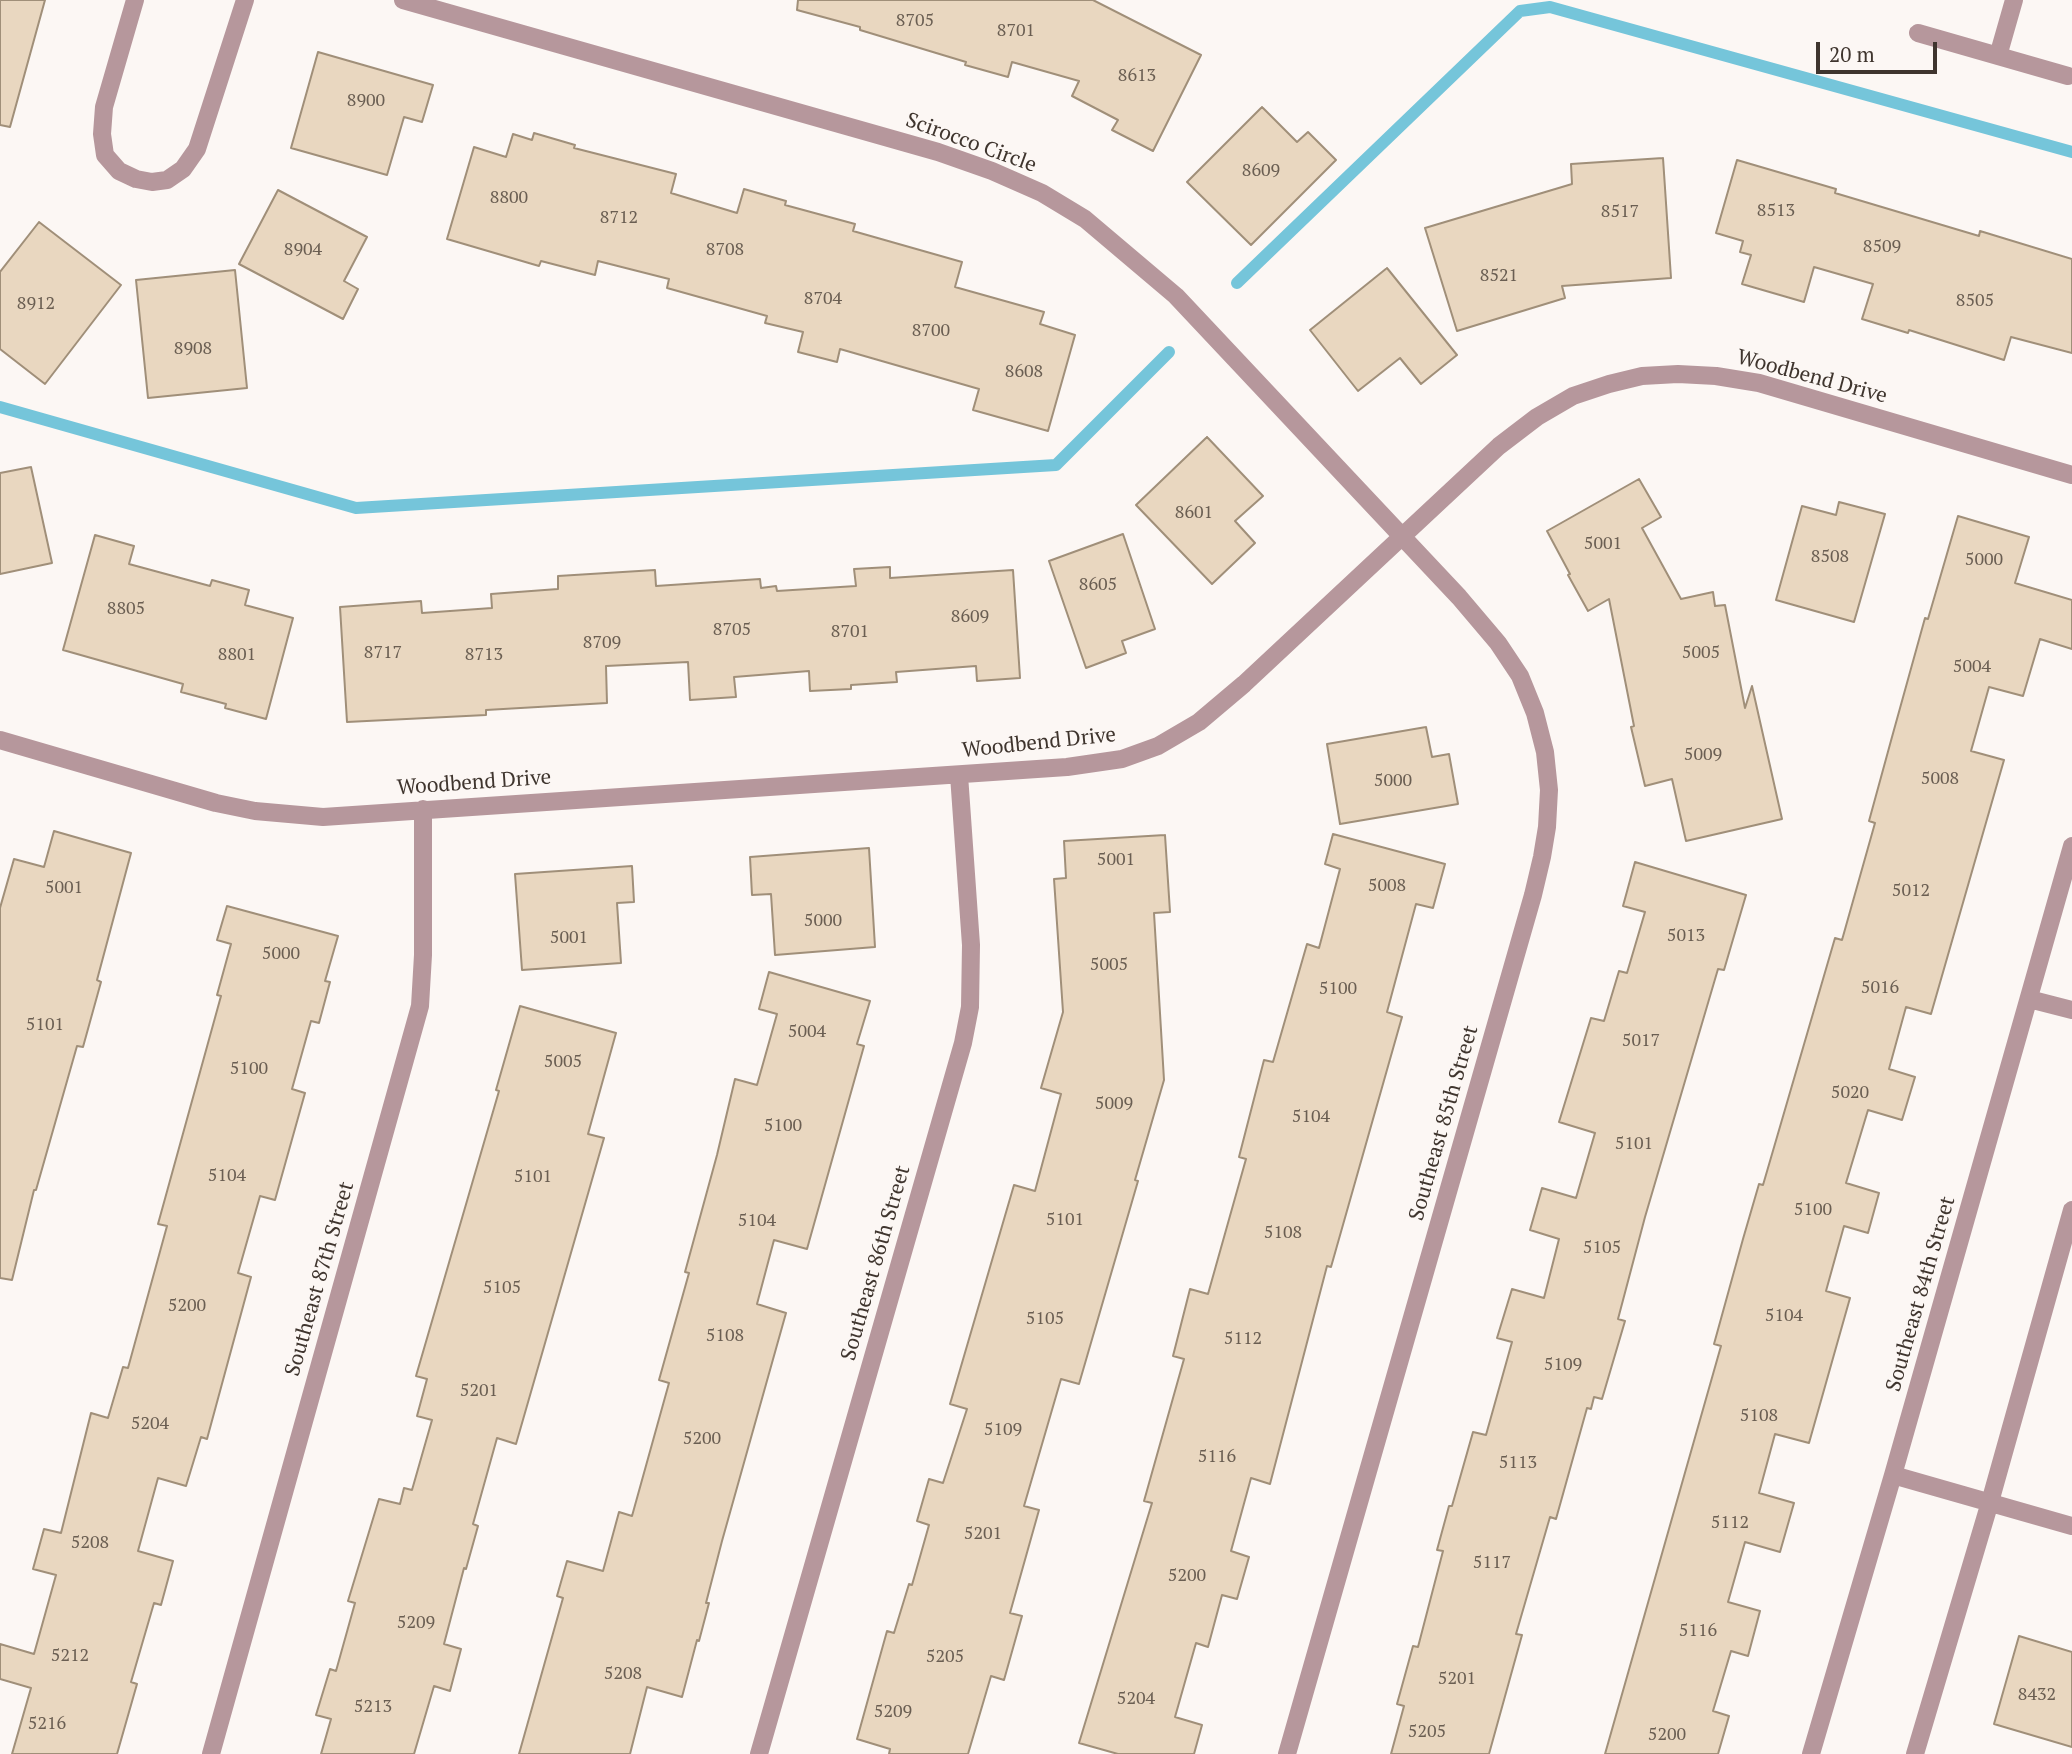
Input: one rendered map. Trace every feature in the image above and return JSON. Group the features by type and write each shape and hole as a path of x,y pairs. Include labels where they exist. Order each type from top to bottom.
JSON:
{"street":[{"path":"135,0 104,107 102,134 105,156 118,171 152,182 167,180 183,169 197,149 244,0"},
{"name":"Scirocco Circle","path":"403,0 938,152 992,170 1042,193 1084,219 1176,296 1402,538"},
{"path":"1998,56 2014,0"},
{"path":"1918,33 2068,76"},
{"name":"Woodbend Drive","path":"0,740 216,803 255,811 323,817 1067,767 1122,759 1158,746 1199,722 1244,684 1499,446 1537,417 1573,396 1609,384 1642,376 1678,373 1759,383 2072,475"},
{"name":"Southeast 85th Street","path":"1287,1754 1533,895 1547,827 1549,790 1545,752 1535,713 1520,676 1498,643 1460,597 1402,538"},
{"name":"Southeast 86th Street","path":"759,1754 966,1031 972,978 959,775"},
{"name":"Southeast 87th Street","path":"211,1754 420,1006 423,955 423,809"},
{"name":"Southeast 84th Street","path":"1811,1754 2072,846"},
{"path":"2029,999 2072,1010"},
{"path":"1915,1754 1990,1502 2072,1210"},
{"path":"1893,1475 2072,1526"}],"building":[{"path":"0,0 45,0 10,127 0,125"},
{"path":"798,0 1093,0 1201,55 1153,151 1112,130 1118,120 1072,96 1079,81 1012,62 1008,77 965,65 966,62 860,30 860,27 797,10"},
{"path":"318,52 433,85 422,122 404,117 387,175 291,148"},
{"path":"1262,107 1297,142 1308,132 1336,160 1251,245 1187,182"},
{"path":"534,133 575,145 574,148 676,174 671,193 737,213 744,189 786,201 785,205 855,224 853,231 962,262 955,287 1044,312 1040,324 1075,335 1048,431 973,410 979,389 840,349 837,362 798,352 803,332 765,323 767,316 667,288 669,279 598,261 595,275 541,261 539,266 447,239 474,147 506,157 513,134 532,140"},
{"path":"1663,158 1671,278 1562,286 1565,298 1457,331 1425,228 1572,184 1571,164"},
{"path":"1737,160 1836,189 1835,193 1979,236 1980,231 2072,259 2072,353 2011,337 2004,360 1909,330 1908,333 1862,319 1873,284 1814,267 1804,302 1742,284 1751,255 1740,252 1743,241 1716,233"},
{"path":"278,190 367,237 344,281 358,289 343,319 239,264"},
{"path":"39,222 121,285 45,384 0,349 0,272"},
{"path":"1387,268 1457,355 1421,384 1400,358 1358,391 1310,330"},
{"path":"235,270 247,388 148,398 136,280"},
{"path":"1207,437 1263,496 1235,521 1255,543 1212,584 1136,505"},
{"path":"31,467 52,563 0,574 0,473"},
{"path":"1639,479 1661,517 1642,528 1681,599 1713,592 1715,606 1725,605 1745,708 1752,686 1782,819 1686,841 1672,779 1645,786 1631,727 1634,726 1609,599 1588,611 1547,531"},
{"path":"1839,502 1885,514 1854,622 1776,600 1802,506 1836,515"},
{"path":"1958,516 2029,537 2015,583 2072,600 2072,649 2040,639 2023,696 1989,687 1971,751 2004,760 1931,1014 1906,1007 1889,1069 1915,1077 1902,1120 1868,1110 1846,1183 1879,1193 1868,1233 1844,1226 1826,1291 1850,1298 1809,1443 1775,1434 1759,1493 1794,1503 1780,1552 1745,1542 1728,1602 1760,1611 1748,1656 1731,1651 1713,1711 1729,1716 1718,1754 1605,1754 1721,1346 1714,1344 1743,1239 1759,1184 1763,1185 1835,938 1842,940 1875,823 1869,821 1925,618 1928,619"},
{"path":"1123,534 1155,629 1122,641 1126,653 1086,668 1049,561"},
{"path":"95,535 134,546 129,564 210,586 212,580 249,590 245,605 293,618 266,719 225,708 226,704 181,692 183,684 63,650"},
{"path":"890,567 890,578 1013,570 1020,678 977,681 976,666 896,672 897,682 851,685 851,689 810,691 809,671 734,677 736,697 690,700 688,662 606,666 607,703 486,710 486,715 347,722 340,607 421,601 422,613 492,608 491,594 558,589 558,576 655,570 656,586 760,579 761,588 776,586 777,591 856,586 854,569"},
{"path":"1426,727 1432,757 1449,754 1458,804 1340,824 1327,744"},
{"path":"54,831 131,853 97,980 101,982 83,1047 77,1046 34,1190 12,1280 0,1278 0,908 14,859 44,867"},
{"path":"1333,834 1445,864 1433,908 1416,904 1387,1012 1402,1017 1331,1267 1327,1266 1270,1484 1251,1478 1231,1551 1249,1557 1237,1599 1222,1595 1208,1647 1196,1643 1175,1717 1202,1725 1194,1754 1118,1754 1079,1743 1152,1503 1144,1501 1184,1359 1173,1356 1190,1289 1208,1294 1246,1159 1239,1157 1264,1060 1273,1062 1307,944 1319,948 1340,869 1325,864"},
{"path":"1165,835 1170,912 1154,913 1164,1080 1135,1180 1138,1181 1079,1384 1061,1379 1024,1506 1039,1510 1010,1613 1022,1616 1004,1680 991,1676 968,1754 889,1754 890,1749 857,1739 887,1631 894,1633 909,1584 912,1585 929,1525 917,1521 929,1479 943,1483 967,1409 950,1404 1014,1185 1035,1191 1061,1094 1041,1088 1063,1012 1054,879 1066,878 1064,841"},
{"path":"869,848 875,947 775,955 771,894 752,895 750,857"},
{"path":"1635,862 1746,895 1724,970 1718,969 1645,1217 1618,1319 1625,1321 1602,1399 1594,1397 1591,1409 1587,1408 1556,1519 1550,1517 1516,1634 1522,1635 1489,1754 1391,1754 1404,1706 1397,1704 1413,1646 1418,1647 1443,1551 1437,1550 1449,1506 1452,1506 1473,1432 1486,1435 1512,1342 1497,1338 1512,1289 1544,1298 1559,1239 1530,1230 1542,1188 1576,1198 1595,1133 1559,1122 1591,1018 1604,1021 1619,971 1627,973 1645,912 1623,906"},
{"path":"632,866 634,902 617,903 621,963 522,970 515,874"},
{"path":"227,906 338,936 325,981 330,982 319,1023 311,1021 292,1089 305,1093 275,1200 260,1196 238,1273 251,1277 207,1439 201,1437 186,1486 158,1478 138,1551 173,1561 161,1605 154,1603 131,1682 137,1684 117,1754 12,1754 31,1688 0,1679 0,1644 34,1654 56,1575 33,1569 44,1529 61,1533 91,1413 108,1418 123,1367 128,1368 167,1226 158,1224 221,996 217,995 231,944 217,940"},
{"path":"769,972 870,1001 857,1044 864,1046 807,1249 774,1240 757,1304 786,1313 722,1541 706,1603 709,1603 682,1697 647,1687 630,1754 519,1754 563,1598 557,1596 567,1561 603,1571 619,1512 632,1516 669,1383 659,1380 689,1273 685,1272 735,1079 757,1085 777,1014 759,1009"},
{"path":"520,1006 616,1033 588,1134 604,1138 516,1444 497,1438 473,1524 478,1526 444,1644 461,1649 450,1691 434,1686 414,1754 321,1754 331,1719 316,1715 330,1669 336,1671 355,1603 348,1601 379,1499 400,1504 404,1488 412,1490 432,1420 417,1416 427,1379 416,1376 499,1091 496,1090"},
{"path":"2019,1636 2072,1652 2072,1747 1994,1724"}],"waterway":[{"path":"1237,283 1520,11 1550,7 2072,152"},
{"path":"0,407 356,508 1056,465 1169,352"}]}
